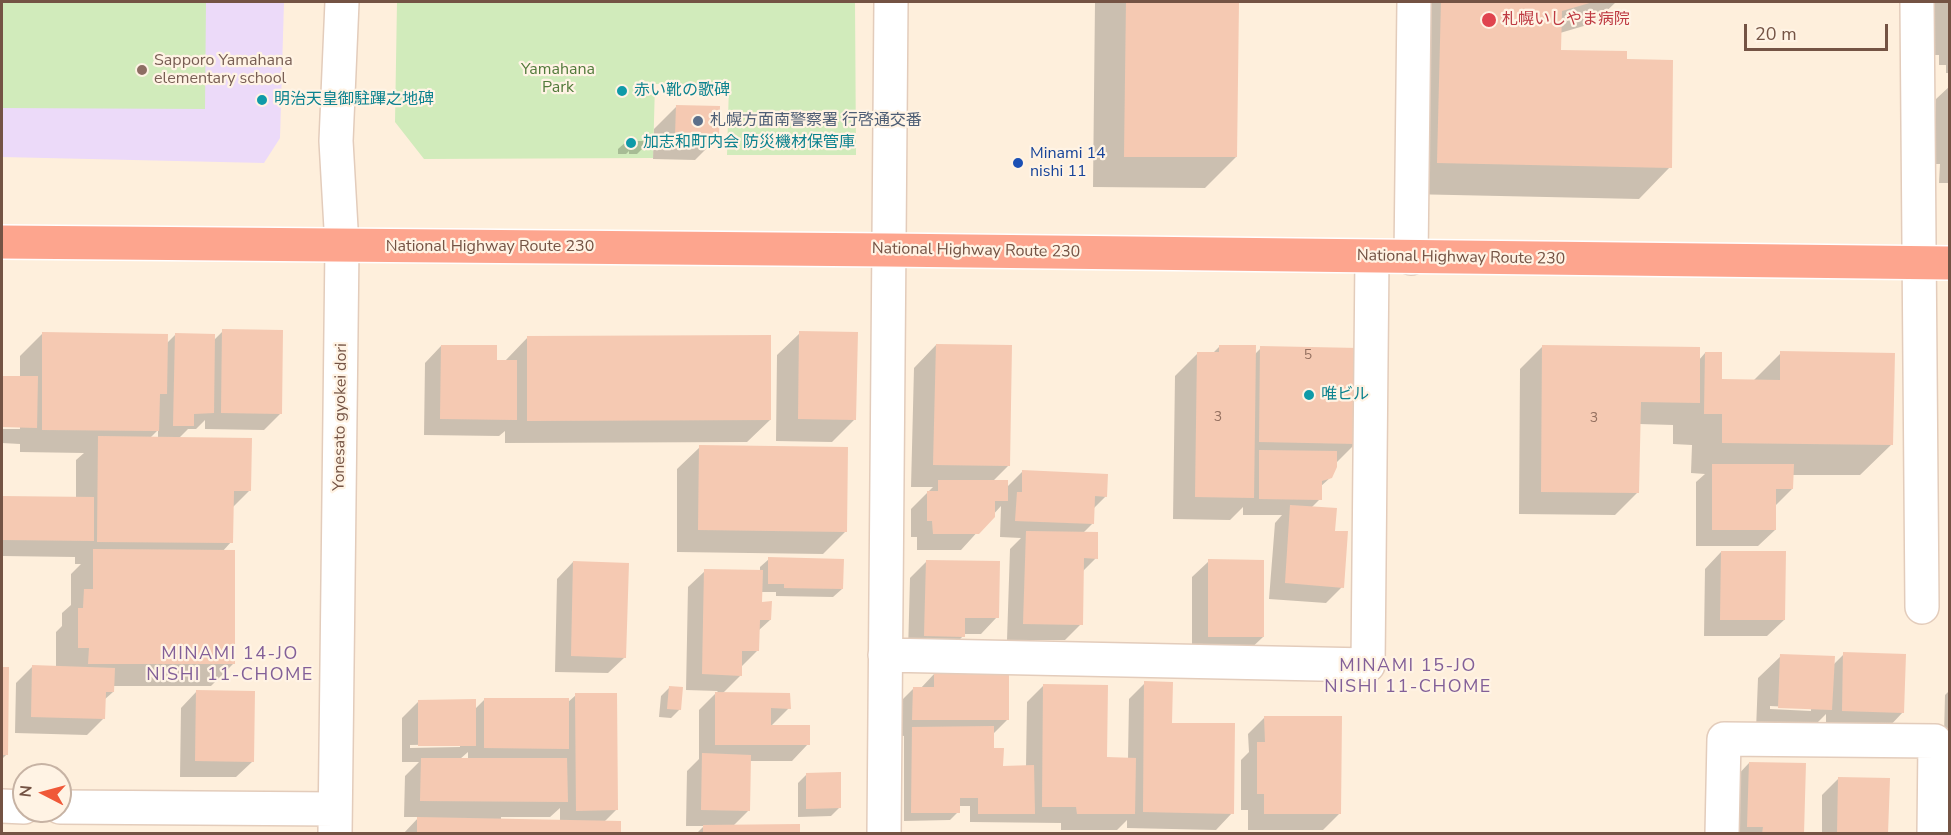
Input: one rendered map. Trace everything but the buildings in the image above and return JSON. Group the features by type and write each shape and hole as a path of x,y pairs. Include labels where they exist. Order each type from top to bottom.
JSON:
{"highway":[{"name":"National Highway Route 230","path":"2,242 1935,263"}],"street":[{"name":"Yonesato gyokei dori","path":"335,821 342,246 336,141 342,2"},
{"path":"884,834 891,2"},
{"path":"1411,258 1414,2"},
{"path":"1917,2 1935,263 1922,607"},
{"path":"885,655 1368,665 1372,257"},
{"path":"1722,834 1724,739 1935,741 1935,834"},
{"path":"72,808 335,821"}],"shaded area":[{"name":"Sapporo Yamahana elementary school","path":"2,2 284,2 280,138 264,163 2,157"}],"green space":[{"path":"2,2 206,2 205,109 2,108"},
{"name":"Yamahana Park","path":"397,2 855,2 856,155 727,155 729,85 655,84 653,158 424,159 395,122"}],"place":[{"name":"札幌いしやま病院","path":"1489,20"},
{"name":"Sapporo Yamahana elementary school","path":"142,70"},
{"name":"赤い靴の歌碑","path":"622,91"},
{"name":"明治天皇御駐蹕之地碑","path":"262,100"},
{"name":"札幌方面南警察署 行啓通交番","path":"698,121"},
{"name":"加志和町内会 防災機材保管庫","path":"631,143"},
{"name":"Minami 14 nishi 11","path":"1018,163"},
{"name":"唯ビル","path":"1309,395"}],"district":[{"name":"MINAMI 14-JO NISHI 11-CHOME","path":"230,665"},
{"name":"MINAMI 15-JO NISHI 11-CHOME","path":"1408,677"}]}
